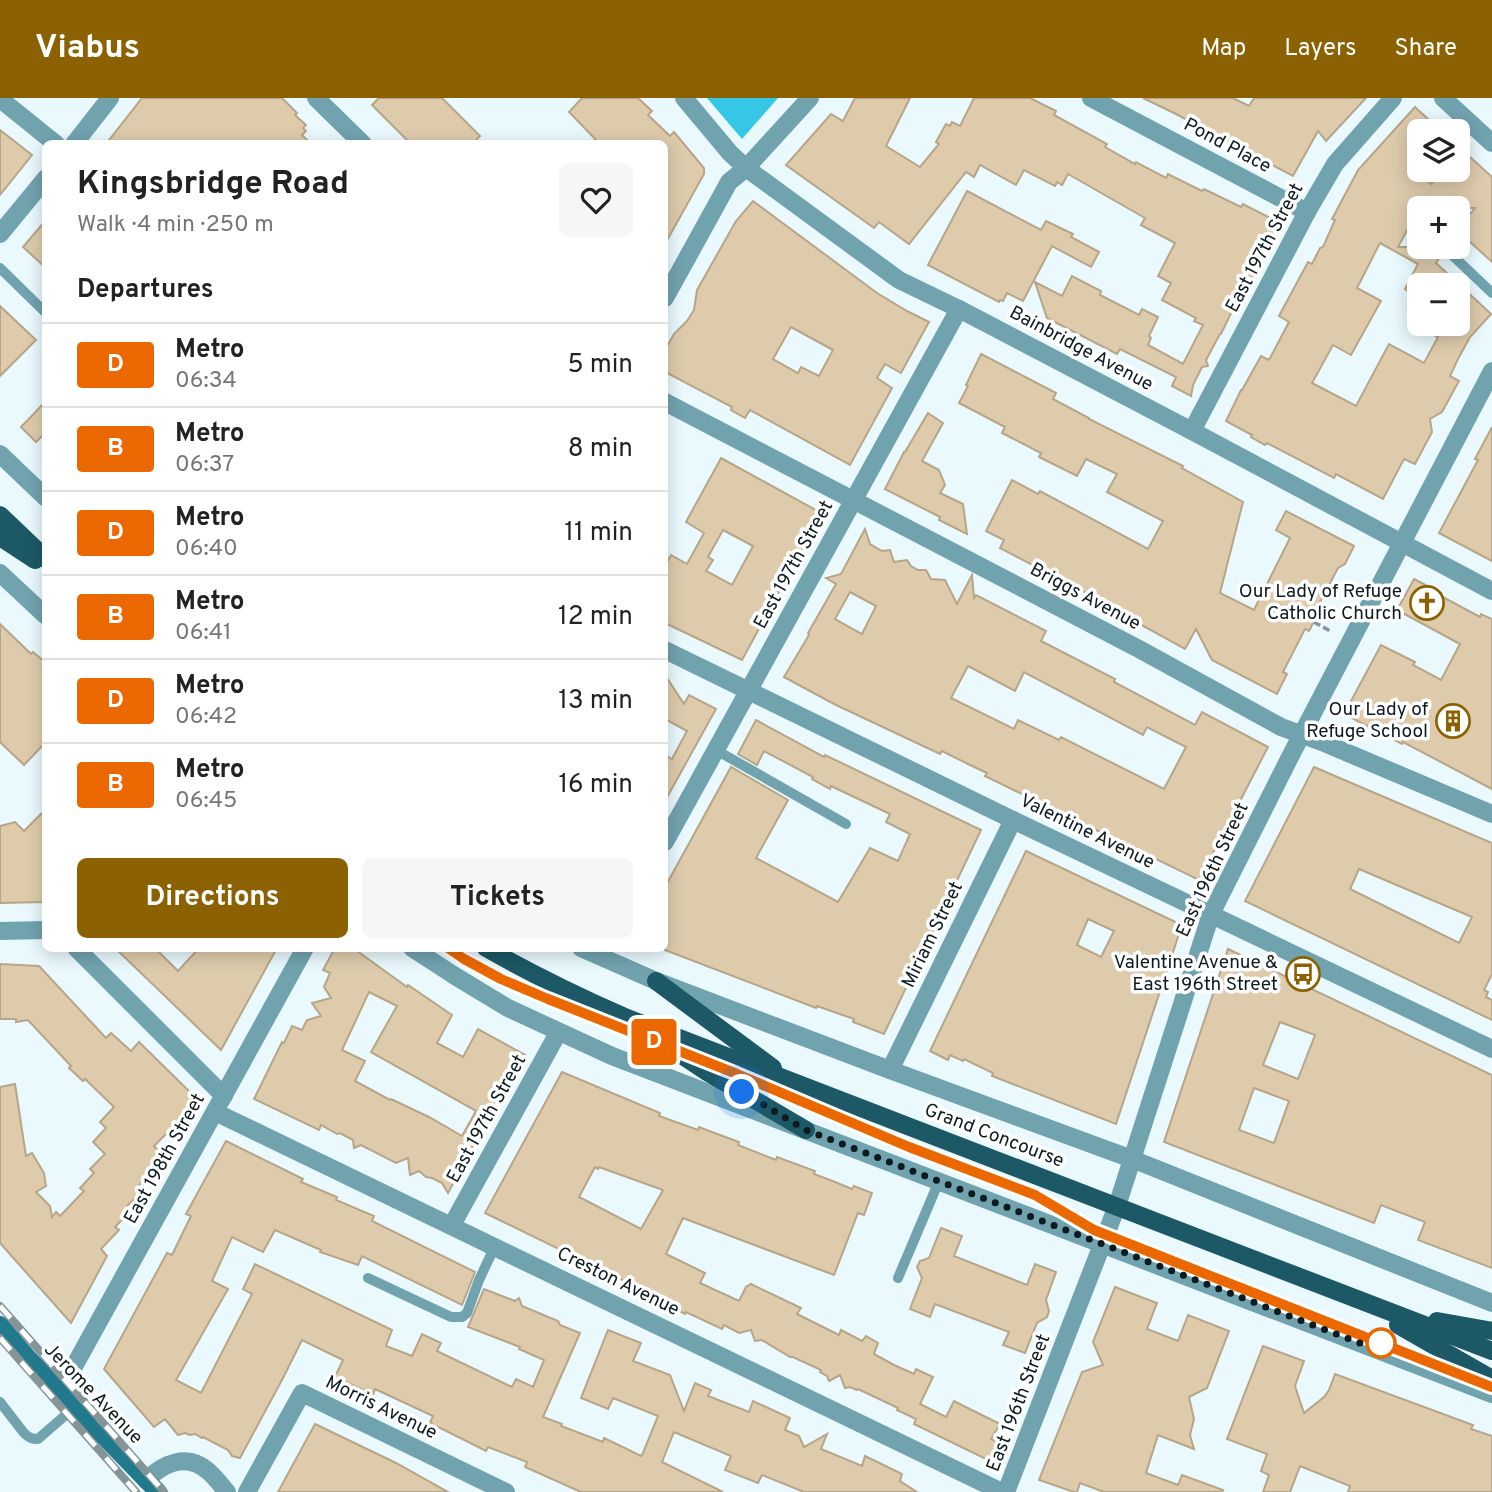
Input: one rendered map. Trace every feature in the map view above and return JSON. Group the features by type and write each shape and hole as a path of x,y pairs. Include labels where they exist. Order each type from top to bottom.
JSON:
{"main road":[{"path":"0,513 42,538"},
{"path":"0,513 42,555"},
{"path":"0,537 42,564"},
{"name":"Grand Concourse","path":"493,952 566,991 627,1018 1492,1350"},
{"path":"656,981 789,1080"},
{"path":"627,1018 707,1072 806,1130"},
{"path":"1353,1298 1492,1379"},
{"path":"1388,1311 1492,1331"},
{"name":"Jerome Avenue","path":"0,1325 28,1358 152,1486"}],"street":[{"path":"77,140 110,98"},
{"path":"316,98 359,140"},
{"name":"Bainbridge Avenue","path":"684,98 746,168 899,280 1192,431 1492,591"},
{"path":"668,293 729,182 746,168 810,98"},
{"name":"Pond Place","path":"1091,98 1307,212"},
{"name":"East 197th Street","path":"1192,431 1335,164 1393,98"},
{"path":"1443,98 1492,143"},
{"path":"0,99 51,140"},
{"path":"0,234 42,183"},
{"name":"East 197th Street","path":"668,837 959,309"},
{"name":"East 196th Street","path":"1004,1492 1117,1206 1212,914 1492,371"},
{"name":"Briggs Avenue","path":"668,404 1139,649 1281,727 1492,814"},
{"path":"0,454 42,494"},
{"path":"0,573 42,612"},
{"name":"Valentine Avenue","path":"668,651 1492,1049"},
{"name":"Miriam Street","path":"890,1070 1013,820"},
{"path":"0,930 42,930"},
{"name":"Creston Avenue","path":"80,952 219,1104 452,1225 1004,1492"},
{"name":"East 198th Street","path":"61,1390 303,952"},
{"path":"418,952 508,1008 612,1056 1492,1394"},
{"name":"Grand Concourse","path":"603,953 656,981 1132,1159 1492,1303"},
{"name":"East 197th Street","path":"452,1225 558,1032"},
{"name":"Morris Avenue","path":"247,1492 302,1393 506,1492"},
{"path":"152,1486 157,1469 166,1464 186,1462 206,1469 227,1492"}],"lane":[{"path":"1456,259 1492,293"},
{"path":"0,268 42,309"},
{"path":"716,750 846,824"},
{"path":"898,1278 939,1181"},
{"path":"369,1278 452,1317 462,1317 467,1313 495,1246"},
{"path":"0,1402 24,1433 34,1439 38,1439 76,1406"}],"path":[{"path":"1314,622 1332,632"}],"shaded area":[{"path":"707,98 778,98 742,139"}],"building":[{"path":"142,98 282,98 306,125 303,128 306,131 302,135 307,140 109,140"},
{"path":"379,98 442,98 480,136 476,140 407,140 372,105"},
{"path":"582,98 638,98 652,111 648,115 670,136 674,132 704,168 704,174 668,239 668,140 596,140 569,112"},
{"path":"855,98 910,98 886,146 920,167 939,144 936,142 946,124 950,126 952,122 960,126 974,98 1030,98 1056,111 1054,115 1107,144 1105,147 1135,164 1136,162 1166,178 1168,174 1241,207 1243,204 1280,223 1206,360 1208,366 1202,367 1191,396 1172,386 1176,377 1120,349 1117,354 1047,318 1035,282 1062,296 1072,276 1101,291 1100,295 1139,315 1142,309 1158,317 1148,345 1183,364 1203,325 1194,321 1196,318 1162,300 1171,283 1158,276 1175,243 1141,225 1145,218 1068,174 1062,185 1057,182 1055,186 1024,170 1016,185 980,165 974,177 966,172 909,244 879,222 874,228 786,165 831,114 843,121"},
{"path":"1143,98 1233,98 1249,106 1254,98 1366,98 1326,141 1318,131 1293,176"},
{"path":"1415,107 1428,119 1407,119 1407,182 1470,182 1470,157 1492,177 1492,262 1470,242 1470,214 1475,208 1470,208 1470,196 1407,196 1407,230 1398,247 1407,247 1407,258 1380,243 1357,288 1381,301 1351,355 1333,345 1312,383 1356,406 1389,344 1424,363 1438,337 1436,336 1470,336 1470,295 1491,314 1470,337 1458,359 1450,376 1459,381 1442,412 1430,419 1432,432 1415,464 1404,459 1383,499 1336,474 1334,478 1267,443 1265,445 1226,421 1261,356 1269,360 1289,322 1279,316 1308,262 1312,264 1323,247 1335,220 1332,219 1358,170"},
{"path":"0,130 32,155 0,195"},
{"path":"967,191 1041,230 1046,221 1073,234 1071,237 1099,252 1091,267 1052,246 1023,301 1007,293 1003,301 999,302 928,265"},
{"path":"753,201 877,293 929,322 901,373 885,364 877,378 892,388 850,465 750,410 745,418 731,410 732,407 668,374 668,345 694,310 697,290 736,221","holes":["791,327 833,350 819,376 801,367 798,373 773,359"]},
{"path":"42,225 42,264 23,247"},
{"path":"1409,259 1439,259 1436,263 1447,273 1413,273 1418,264"},
{"path":"0,306 36,340 0,376"},
{"path":"981,354 1056,393 1053,399 1183,466 1182,468 1243,502 1220,593 1254,610 1290,538 1276,530 1286,511 1354,546 1345,564 1338,568 1318,606 1321,608 1309,631 1305,629 1283,672 1287,674 1277,694 1212,660 1196,629 1185,649 1116,611 1117,609 1000,548 1004,540 986,531 1012,480 1038,494 1040,491 1148,549 1163,521 1107,492 1117,474 1086,459 1077,476 1039,457 1041,453 1002,433 1005,427 959,403"},
{"path":"42,405 42,436 36,442 21,427"},
{"path":"928,413 943,423 922,461 939,470 945,485 940,493 963,504 967,534 885,489"},
{"path":"1492,427 1492,561 1439,533 1478,460 1475,459"},
{"path":"721,458 823,514 742,660 668,624 668,560 671,555 687,564 704,533 686,522","holes":["723,530 753,546 732,585 706,571 713,560 708,557"]},
{"path":"865,529 870,544 882,551 890,550 894,562 907,560 918,570 926,570 931,579 945,580 957,604 972,575 974,598 976,595 1046,631 1041,641 1195,725 1202,712 1268,747 1199,880 985,776 987,773 834,704 784,677 836,584 826,578 841,574","holes":["850,592 876,606 862,634 835,619","968,666 1015,691 1024,672 1143,735 1147,727 1186,747 1164,789 1061,737 1059,740 1018,720 1014,729 951,698"]},
{"path":"1414,579 1480,617 1481,614 1492,619 1492,789 1344,714 1381,645 1415,662 1413,665 1441,680 1460,644 1397,610"},
{"path":"0,624 31,654 33,652 42,660 42,746 24,765 0,742"},
{"path":"668,680 684,704 689,695 716,709 668,796 668,757 672,759 687,731 668,721"},
{"path":"756,720 824,757 825,755 981,830 884,1034 853,1022 854,1019 817,1006 816,1008 668,951 668,882 731,767 788,800 756,858 838,902 870,848 898,861 910,834 886,822 890,814 831,786 830,789 764,751 757,765 738,754"},
{"path":"1314,767 1492,843 1492,974 1484,990 1488,992 1486,997 1492,1000 1492,1020 1245,901","holes":["1359,869 1472,917 1459,943 1350,889"]},
{"path":"42,813 42,902 0,903 0,826 15,822 24,831"},
{"path":"1026,851 1182,925 1116,1124 992,1076 993,1073 964,1059 963,1061 950,1055 948,1060 930,1051","holes":["1088,919 1114,931 1101,957 1077,945"]},
{"path":"1228,949 1492,1075 1492,1268 1418,1240 1425,1222 1381,1205 1374,1223 1164,1142","holes":["1280,1022 1315,1035 1298,1079 1263,1065","1254,1088 1289,1101 1274,1143 1239,1130"]},
{"path":"119,952 159,952 178,971 195,952 275,952 221,1050"},
{"path":"333,952 359,952 452,1015 437,1043 463,1057 478,1029 525,1055 448,1193 442,1183 419,1171 410,1175 408,1158 396,1163 361,1145 354,1148 353,1140 340,1133 321,1125 319,1130 254,1099 292,1026 302,1030 307,1020 321,1016 312,1003 331,998 324,987 330,973 323,970","holes":["369,992 397,1006 371,1052 476,1111 462,1136 355,1081 365,1061 342,1050"]},
{"path":"0,964 39,966 106,1038 111,1033 131,1051 139,1042 195,1097 185,1115 154,1146 162,1155 148,1170 151,1173 136,1188 141,1192 126,1207 130,1211 115,1227 119,1230 101,1249 107,1256 71,1323 0,1243 0,1087 15,1084 26,1156 32,1153 44,1173 46,1186 36,1192 50,1206 52,1217 56,1212 60,1216 84,1191 80,1188 94,1173 90,1169 105,1154 93,1142 106,1128 100,1122 114,1107 85,1079 83,1081 69,1068 71,1066 28,1020 16,1022 16,1019 0,1019"},
{"path":"562,1072 660,1113 659,1116 698,1130 699,1127 776,1160 777,1157 815,1171 814,1174 852,1189 854,1186 872,1193 864,1215 858,1213 834,1275 683,1218 666,1254 705,1273 700,1283 739,1301 746,1287 751,1284 801,1308 797,1314 839,1335 841,1330 862,1341 866,1336 878,1343 874,1354 894,1365 914,1374 916,1369 933,1377 920,1404 946,1417 954,1401 1000,1424 991,1439 1000,1443 992,1462 914,1424 916,1419 897,1410 898,1408 858,1389 845,1388 840,1375 829,1381 821,1370 790,1357 762,1340 755,1341 751,1330 739,1333 724,1325 722,1329 686,1312 685,1314 648,1295 649,1293 485,1213","holes":["595,1167 599,1167 663,1190 641,1229 579,1197"]},
{"path":"226,1141 303,1179 301,1182 337,1197 336,1200 374,1216 372,1221 475,1272 462,1305 362,1256 358,1265 320,1252 321,1250 275,1230 263,1252 232,1237 212,1281 228,1289 176,1380 201,1393 252,1294 243,1289 255,1264 392,1330 386,1346 412,1356 422,1334 441,1343 437,1351 512,1387 516,1379 533,1387 544,1360 519,1349 520,1347 468,1327 484,1289 515,1301 519,1298 522,1306 580,1333 543,1417 562,1424 561,1426 603,1442 604,1438 641,1456 643,1453 658,1416 613,1398 608,1409 581,1398 608,1330 641,1343 633,1361 670,1375 684,1411 695,1383 711,1390 708,1396 749,1412 753,1401 790,1418 785,1430 799,1436 804,1447 827,1434 821,1449 862,1466 865,1456 902,1474 900,1481 917,1492 804,1492 762,1475 758,1483 725,1470 731,1456 674,1432 662,1462 723,1492 581,1492 525,1467 527,1462 488,1447 486,1451 430,1423 433,1416 375,1389 373,1395 335,1377 343,1360 302,1340 240,1458 195,1434 178,1435 165,1419 154,1427 104,1369 167,1253 172,1255 191,1216 186,1214"},
{"path":"941,1228 962,1236 954,1256 1027,1285 1035,1264 1056,1272 1046,1300 1049,1311 1047,1317 1037,1323 1025,1353 1003,1345 1009,1332 935,1304 930,1317 910,1309 922,1278 917,1267 920,1261 929,1258"},
{"path":"1115,1287 1157,1303 1147,1329 1178,1341 1188,1315 1229,1331 1207,1388 1189,1397 1194,1419 1190,1435 1194,1449 1158,1435 1146,1473 1178,1485 1182,1475 1223,1490 1222,1492 1104,1492 1080,1483 1077,1492 1074,1492 1039,1480 1082,1372 1103,1365 1093,1342"},
{"path":"1263,1346 1304,1361 1295,1386 1304,1413 1324,1397 1335,1374 1473,1425 1471,1429 1492,1436 1492,1492 1348,1492 1350,1486 1300,1466 1290,1492 1263,1492 1269,1475 1261,1471 1267,1454 1227,1439"},
{"path":"315,1424 396,1463 448,1492 278,1492"}],"railway":[{"path":"0,1306 164,1492"},
{"path":"0,1338 136,1492"}],"metro line":[{"name":"D","path":"454,952 501,979 548,999 737,1074 909,1147 1035,1195 1094,1230 1492,1387"}],"place":[{"name":"Our Lady of Refuge Catholic Church","path":"1427,603"},
{"name":"Our Lady of Refuge School","path":"1453,721"},
{"name":"Valentine Avenue & East 196th Street","path":"1303,974"}],"route":[{"path":"742,1092 806,1130 1370,1347 1381,1343"}]}
